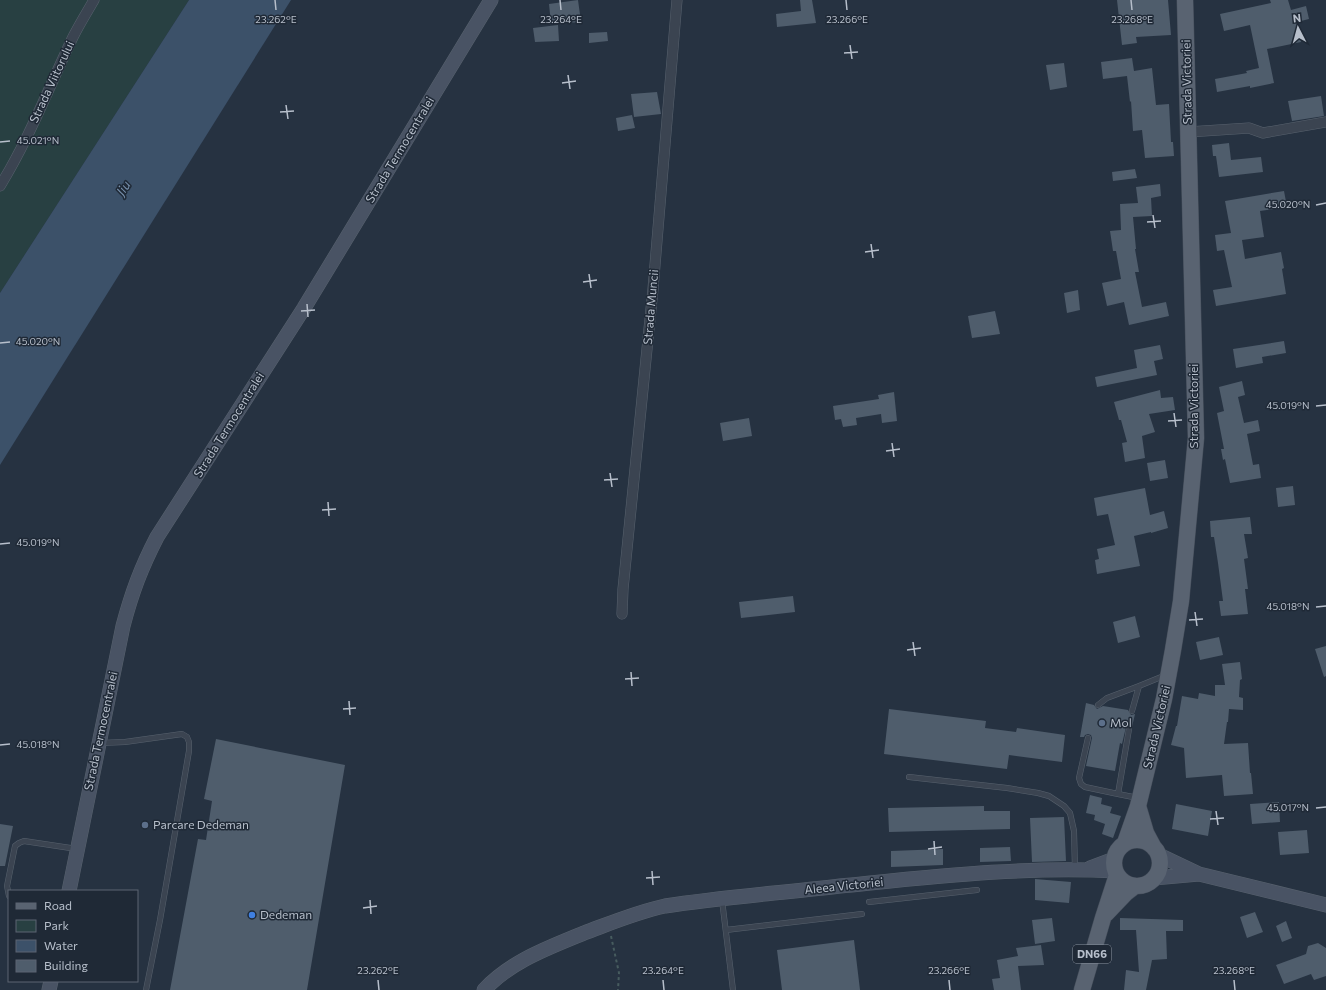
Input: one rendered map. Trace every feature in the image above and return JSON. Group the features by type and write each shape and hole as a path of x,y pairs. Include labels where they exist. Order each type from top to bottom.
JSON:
{"main road":[{"name":"Strada Victoriei","path":"1125,843 1139,802 1169,674 1181,601 1196,438 1185,0"},
{"name":"Strada Victoriei","path":"1139,802 1144,827 1157,851"},
{"path":"1125,843 1133,840 1141,840 1148,843 1157,851 1159,867 1154,878"},
{"name":"DN66","path":"1082,990 1103,918 1120,847 1125,843"},
{"path":"1116,868 1122,880 1135,886"},
{"name":"DN66","path":"1103,918 1126,893 1135,886 1149,883 1154,878"}],"street":[{"name":"Strada Viitorului","path":"0,186 9,172 46,96 73,36 94,0"},
{"name":"Strada Termocentralei","path":"69,890 129,604 135,583 149,552 304,308 491,0"},
{"name":"Strada Muncii","path":"622,614 622,589 653,289 676,0"},
{"path":"1188,132 1249,128 1263,134 1326,122"},
{"path":"1157,851 1200,874 1326,905"},
{"name":"Aleea Victoriei","path":"607,924 632,914 665,906 722,899 937,876 995,872 1116,868"},
{"path":"1154,878 1200,874"},
{"path":"484,990 497,978 524,960 555,945 607,924"}],"lane":[{"path":"1098,706 1107,698 1169,674"},
{"path":"1132,711 1138,686"},
{"path":"1118,794 1129,728"},
{"path":"99,743 125,742 182,734 187,737 189,742 189,751 182,794 146,990"},
{"path":"1088,738 1079,778 1081,784 1085,787 1118,794 1139,802"},
{"path":"909,777 1007,788 1049,796 1064,806 1070,813 1080,870"},
{"path":"8,891 7,886 15,846 19,843 24,841 77,849"},
{"path":"869,902 977,890"},
{"path":"722,899 733,990"},
{"path":"726,930 862,914"}],"path":[{"path":"607,924 614,944 619,973 618,990"}],"green space":[{"path":"0,0 189,0 0,293"}],"water":[{"name":"Jiu","path":"189,0 291,0 0,465 0,293"}],"building":[{"path":"578,0 581,22 551,24 549,4"},
{"path":"800,0 812,0 816,23 777,27 776,14 801,11"},
{"path":"1117,0 1168,0 1171,35 1136,37 1137,43 1122,45"},
{"path":"1270,0 1288,0 1291,10 1306,6 1309,19 1297,22 1301,42 1267,49 1274,83 1217,92 1215,79 1247,73 1246,71 1259,68 1250,25 1224,31 1220,14 1271,3"},
{"path":"558,25 559,41 535,42 533,28"},
{"path":"607,32 608,41 589,43 589,33"},
{"path":"1132,58 1134,71 1152,68 1156,105 1169,104 1171,142 1173,142 1174,156 1145,158 1142,130 1133,131 1131,101 1130,102 1127,76 1103,79 1101,62"},
{"path":"1064,63 1067,87 1050,90 1046,65"},
{"path":"657,92 661,114 634,117 631,94"},
{"path":"1321,96 1324,116 1292,121 1288,101"},
{"path":"632,115 635,128 618,131 616,118"},
{"path":"1229,143 1231,160 1261,157 1263,172 1219,177 1216,156 1213,156 1212,145"},
{"path":"1135,169 1137,178 1113,181 1112,172"},
{"path":"1160,184 1161,196 1151,198 1152,216 1133,217 1135,249 1139,272 1135,272 1142,307 1166,302 1169,316 1129,325 1124,302 1107,306 1102,283 1121,279 1116,251 1113,251 1110,231 1121,230 1120,204 1138,203 1136,187"},
{"path":"1284,191 1287,207 1260,211 1264,237 1242,240 1245,259 1281,252 1286,294 1216,306 1213,290 1232,287 1224,250 1217,251 1215,235 1231,233 1225,201"},
{"path":"1078,290 1080,310 1067,313 1064,293"},
{"path":"995,311 1000,334 972,338 968,316"},
{"path":"1284,341 1286,353 1262,357 1263,363 1236,368 1233,349"},
{"path":"1160,345 1163,359 1154,361 1157,375 1097,387 1095,377 1137,368 1134,350"},
{"path":"1242,381 1245,395 1238,397 1244,423 1258,420 1260,431 1247,434 1253,465 1259,464 1261,478 1230,483 1225,459 1223,460 1221,449 1224,449 1217,413 1224,411 1219,387"},
{"path":"1160,390 1161,398 1173,397 1175,410 1149,414 1155,432 1142,436 1145,458 1125,462 1122,443 1127,442 1114,402"},
{"path":"894,392 897,421 882,423 881,414 856,418 857,425 843,427 841,419 835,420 833,406 879,399 878,395"},
{"path":"749,418 752,436 723,441 720,423"},
{"path":"1165,460 1168,478 1150,481 1147,463"},
{"path":"1293,486 1295,505 1278,507 1276,488"},
{"path":"1145,488 1150,515 1164,511 1168,528 1134,536 1140,566 1097,574 1095,560 1099,559 1097,549 1115,545 1108,514 1097,516 1094,498"},
{"path":"1250,517 1252,534 1244,534 1248,558 1244,559 1248,589 1245,589 1248,614 1221,616 1219,601 1223,601 1214,537 1211,537 1210,521"},
{"path":"793,596 795,612 741,618 739,602"},
{"path":"1135,616 1140,637 1118,643 1113,622"},
{"path":"1219,637 1223,655 1200,660 1196,642"},
{"path":"1326,646 1326,676 1324,677 1315,649"},
{"path":"1240,662 1242,679 1240,680 1239,697 1243,698 1243,710 1229,709 1224,744 1248,743 1253,794 1224,796 1222,775 1186,778 1184,748 1171,745 1177,726 1182,696 1198,699 1199,693 1215,696 1215,685 1225,685 1222,664"},
{"path":"1086,703 1094,705 1097,709 1103,706 1128,710 1131,715 1135,714 1132,727 1129,725 1126,727 1122,744 1120,743 1115,771 1086,766 1092,738 1091,735 1088,734 1084,737 1080,737"},
{"path":"889,709 986,721 985,728 1016,732 1017,728 1065,735 1062,762 1009,755 1007,769 884,754"},
{"name":"Dedeman","path":"216,739 345,765 307,990 170,990 198,839 206,840 212,801 204,799"},
{"path":"1090,795 1102,798 1101,804 1112,807 1110,813 1121,816 1113,838 1102,834 1105,824 1094,820 1095,815 1086,813"},
{"path":"1279,802 1280,822 1252,824 1250,804"},
{"path":"1176,804 1212,811 1208,836 1172,829"},
{"path":"984,806 984,811 1010,811 1010,829 889,832 888,808"},
{"path":"1064,817 1066,861 1032,862 1030,818"},
{"path":"0,824 13,826 5,866 0,866"},
{"path":"1307,830 1309,853 1280,855 1278,832"},
{"path":"1010,847 1011,861 980,862 980,848"},
{"path":"943,849 943,865 891,867 891,851"},
{"path":"1035,879 1071,882 1069,903 1035,900"},
{"path":"1255,912 1263,932 1247,938 1240,917"},
{"path":"1052,918 1055,941 1035,944 1032,920"},
{"path":"1120,918 1183,920 1183,931 1166,931 1167,959 1152,960 1146,990 1124,990 1126,970 1139,972 1136,930 1120,930"},
{"path":"1286,921 1292,938 1282,942 1276,926"},
{"path":"854,940 860,990 782,990 777,950"},
{"path":"1318,943 1326,948 1326,976 1314,980 1311,974 1284,984 1276,965 1306,954 1308,946"},
{"path":"1041,945 1044,965 1018,966 1021,990 994,990 992,979 1000,978 997,960 1018,956 1016,948"}],"place":[{"name":"Mol","path":"1102,723"},
{"name":"Parcare Dedeman","path":"145,825"},
{"name":"Dedeman","path":"252,915"}]}
